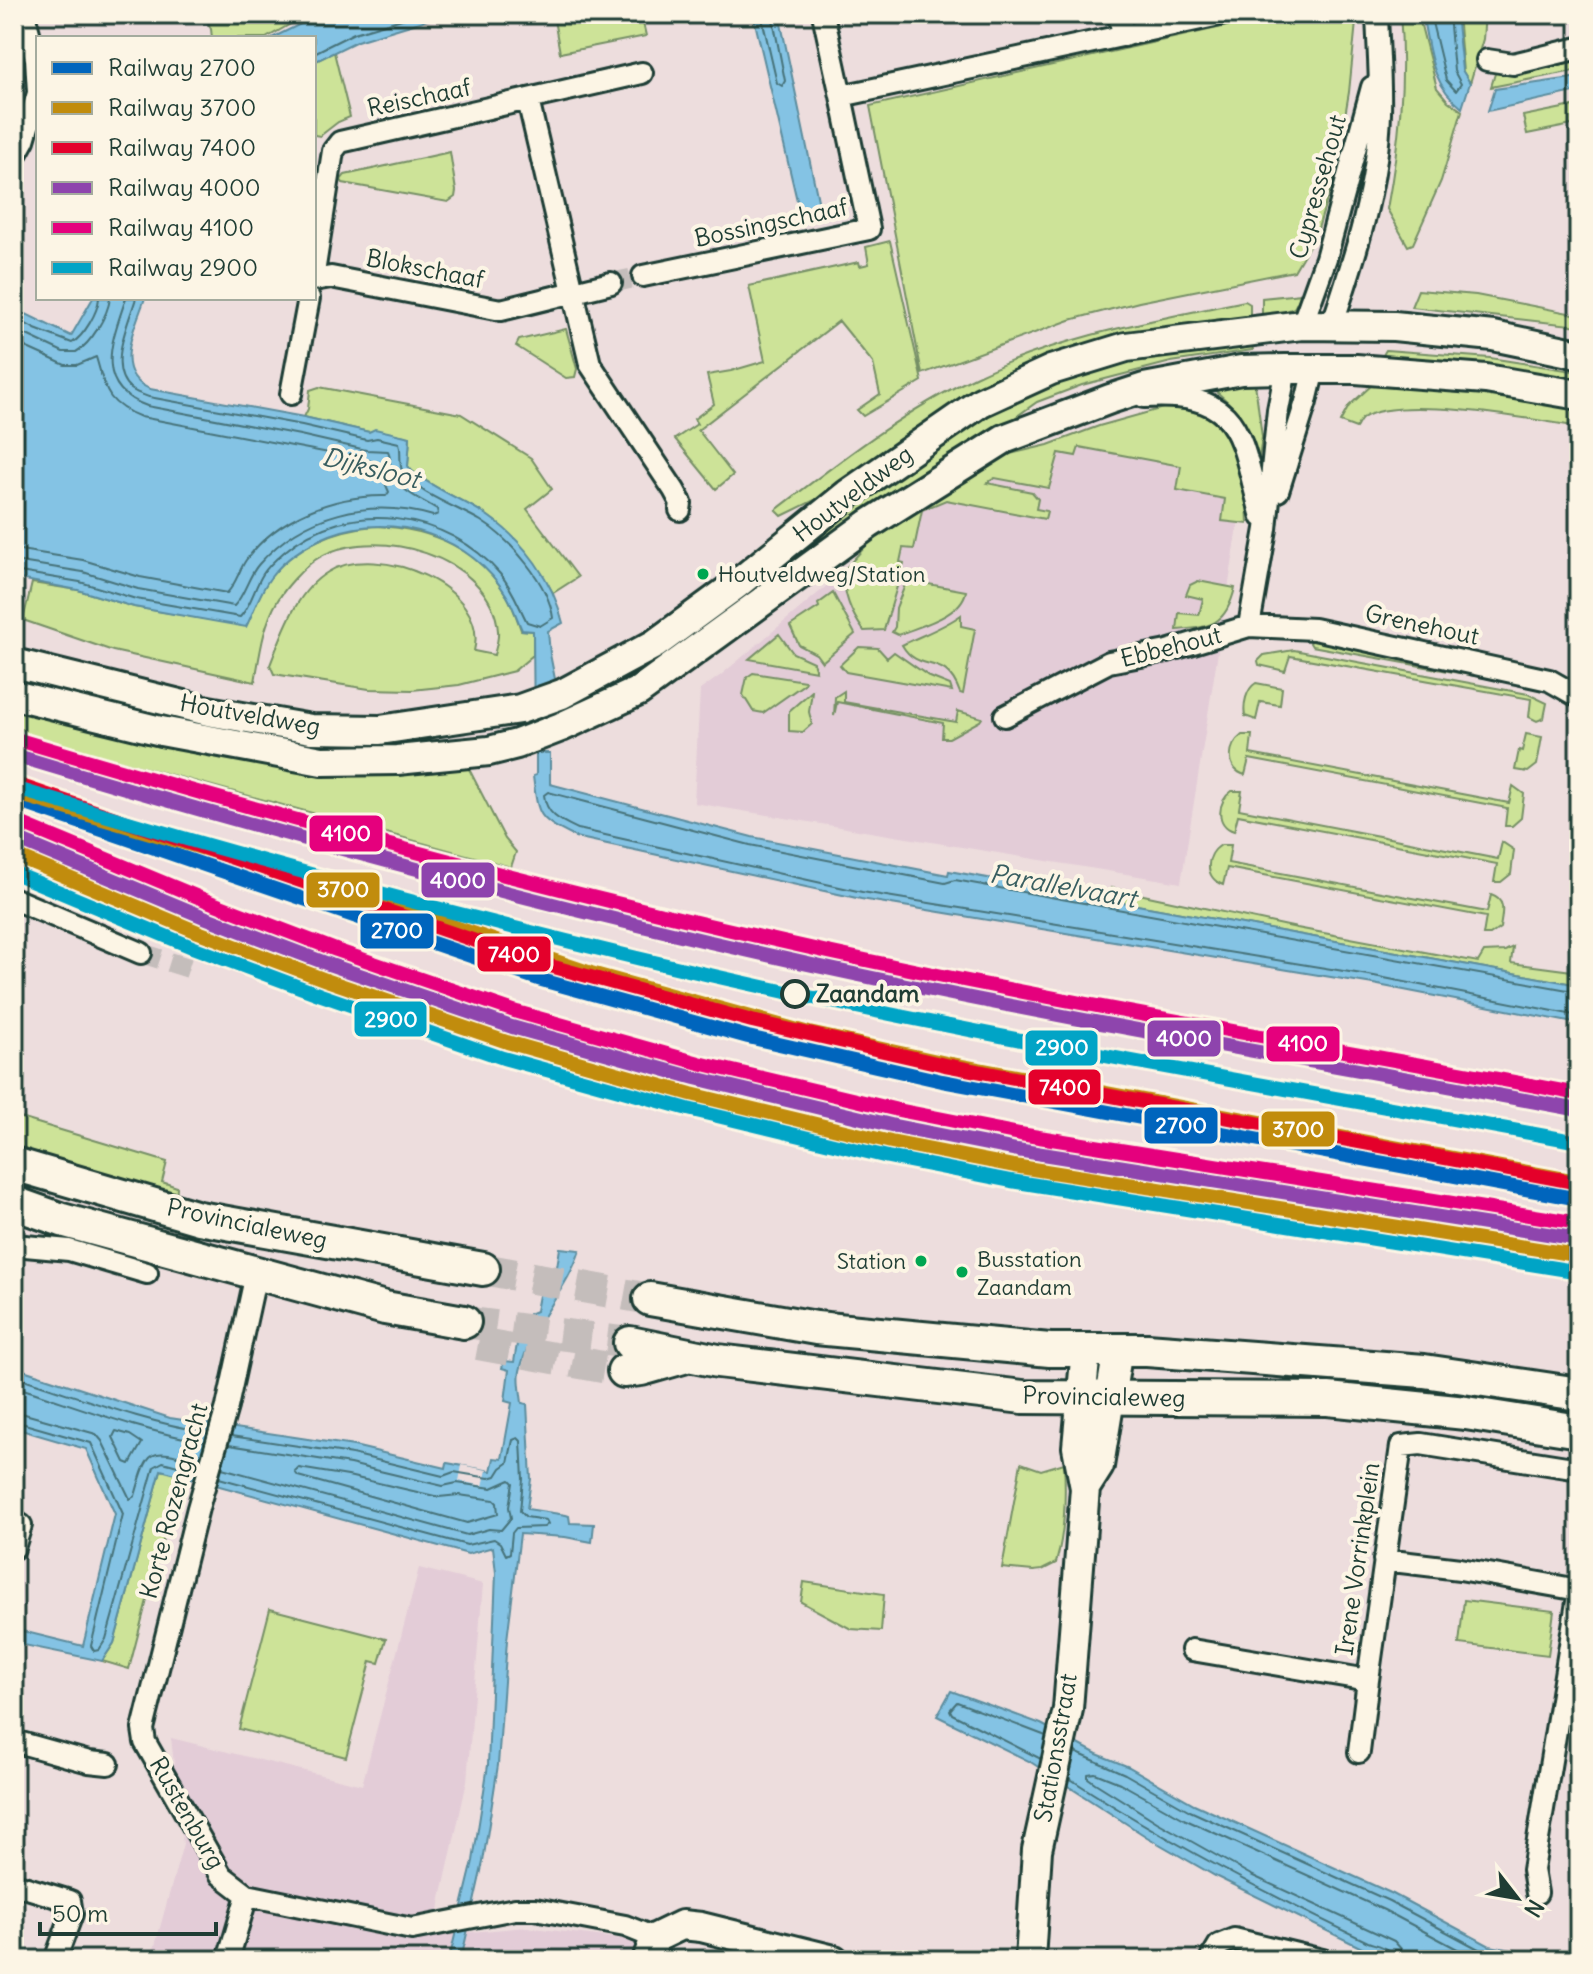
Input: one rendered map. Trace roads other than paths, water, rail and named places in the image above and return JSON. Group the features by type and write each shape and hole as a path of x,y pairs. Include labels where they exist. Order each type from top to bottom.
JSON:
{"main road":[{"name":"Provincialeweg","path":"14,1164 199,1218 483,1269"},
{"name":"Provincialeweg","path":"14,1203 111,1234 408,1312 466,1332"},
{"name":"Provincialeweg","path":"650,1299 816,1328 1050,1350 1118,1349 1424,1371 1579,1394"},
{"name":"Provincialeweg","path":"627,1357 641,1369 691,1355 718,1361 1023,1397 1328,1399 1466,1413 1579,1431"}],"street":[{"path":"24,14 36,59"},
{"name":"Bossingschaaf","path":"643,276 869,229 823,14"},
{"path":"1118,14 1124,36"},
{"path":"841,96 1224,14"},
{"name":"Cypressehout","path":"1332,325 1372,184 1380,114 1377,14"},
{"path":"1487,60 1513,64 1579,48"},
{"name":"Cypressehout","path":"1302,325 1326,258 1356,156 1378,63"},
{"name":"Reischaaf","path":"316,260 333,151 340,142 642,73"},
{"path":"14,158 24,140 36,100"},
{"path":"528,100 590,364 674,490 681,503 680,510"},
{"name":"Blokschaaf","path":"316,280 331,277 501,310 573,291"},
{"path":"573,291 611,283"},
{"path":"291,394 309,300"},
{"name":"Houtveldweg","path":"14,663 208,711 311,729 380,730 520,709 562,694 655,644 737,584 848,494 981,402 1051,370 1126,347 1302,325 1394,326 1493,336 1579,354"},
{"name":"Ebbehout","path":"1300,369 1302,325"},
{"name":"Ebbehout","path":"1005,716 1109,662 1167,651 1249,626 1266,529 1278,410 1300,369 1332,325"},
{"name":"Houtveldweg","path":"14,695 175,734 322,761 397,760 489,751 561,727 639,691 869,524 1004,439 1110,399 1144,388 1226,373 1300,369 1356,369 1486,379 1579,395"},
{"path":"1110,399 1156,396 1188,399 1206,401 1220,410 1233,425 1245,453 1266,529"},
{"name":"Grenehout","path":"1249,626 1314,629 1376,642 1549,680 1579,697"},
{"path":"14,899 141,953"},
{"path":"69,1250 111,1234"},
{"path":"14,1245 69,1250 147,1273"},
{"name":"Korte Rozengracht","path":"145,1742 145,1713 227,1407 256,1274"},
{"name":"Stationsstraat","path":"1030,1960 1037,1850 1068,1709 1085,1488 1099,1466 1095,1398 1086,1349"},
{"name":"Stationsstraat","path":"1095,1398 1118,1349"},
{"name":"Irene Vorrinkplein","path":"1359,1752 1401,1446 1421,1444 1579,1469"},
{"path":"14,1524 21,1525 14,1548"},
{"path":"1384,1560 1460,1569 1579,1590 1533,1870 1537,1893"},
{"name":"Irene Vorrinkplein","path":"1192,1650 1368,1680"},
{"name":"Rustenburg","path":"14,1741 89,1762 108,1764"},
{"name":"Rustenburg","path":"145,1742 221,1875 247,1895 412,1929 515,1909 535,1909 625,1926 651,1949 682,1925 701,1927 834,1960"},
{"path":"14,1884 70,1901 72,1914 55,1960"},
{"path":"228,1960 247,1895"},
{"path":"1214,1952 1234,1939 1322,1960"}],"water":[{"path":"321,14 447,14 357,41 316,61 316,36 276,36"},
{"path":"753,14 779,14 819,205 799,209"},
{"path":"1422,14 1456,14 1462,70 1470,83 1462,108 1437,77"},
{"path":"1579,77 1579,91 1488,111 1495,89"},
{"name":"Dijksloot","path":"92,300 144,300 132,336 129,361 131,372 138,382 150,389 369,432 375,429 410,437 408,466 412,471 479,510 514,537 535,563 552,592 563,623 548,631 555,679 552,735 534,739 533,631 522,630 507,596 492,575 474,558 429,534 380,526 355,528 314,543 290,557 271,577 246,627 134,607 78,590 14,578 14,308 71,336"},
{"path":"536,753 550,753 550,784 752,837 948,875 949,871 1579,985 1579,1024 1373,984 861,899 575,837 546,820 538,808 533,776 536,775"},
{"path":"560,1248 580,1250 531,1339 519,1375 522,1403 527,1404 531,1479 527,1509 566,1515 570,1523 594,1524 592,1542 520,1534 507,1640 498,1765 483,1862 461,1960 449,1960 473,1861 488,1765 496,1573 493,1547 468,1554 161,1470 114,1643 102,1661 14,1643 14,1629 83,1646 115,1514 86,1449 14,1428 14,1367 170,1418 354,1446 446,1468 447,1463 491,1471 494,1458 502,1459 512,1403 505,1401 509,1370 502,1368 504,1361 514,1362 518,1338 525,1338 529,1314 536,1311 540,1290 546,1291 550,1267 557,1267"},
{"path":"951,1691 1041,1724 1129,1767 1194,1804 1393,1894 1490,1946 1546,1956 1557,1954 1579,1960 1395,1960 1366,1950 1217,1877 1147,1837 1029,1761 937,1716"}],"tunnel":[{"path":"611,283 643,276"},
{"path":"141,953 195,970"},
{"path":"483,1269 650,1299"},
{"path":"464,1322 630,1343"},
{"path":"478,1344 624,1371"}],"rail line":[{"name":"4100","path":"19,740 421,854 726,929 1015,990 1579,1094"},
{"name":"4000","path":"14,755 418,869 723,945 1013,1006 1579,1110"},
{"name":"7400","path":"19,785 543,964 752,1021 945,1065 1579,1183"},
{"name":"2900","path":"14,788 416,903 721,978 1010,1038 1573,1141"},
{"name":"3700","path":"14,793 354,893 591,973 809,1033 951,1064 1576,1181"},
{"name":"2700","path":"14,800 538,979 748,1037 942,1081 1579,1199"},
{"name":"4100","path":"20,823 210,902 336,950 517,1012 699,1063 898,1110 1020,1134 1579,1223"},
{"name":"4000","path":"14,838 204,917 331,965 512,1027 695,1078 895,1126 1017,1150 1579,1239"},
{"name":"3700","path":"14,855 198,932 326,980 507,1042 691,1094 891,1142 1014,1166 1576,1255"},
{"name":"2900","path":"14,873 192,947 321,995 503,1058 688,1109 888,1157 1011,1181 1574,1271"}],"place":[{"name":"Houtveldweg/Station","path":"703,574"},
{"name":"Zaandam","path":"795,994"},
{"name":"Station","path":"921,1261"},
{"name":"Busstation Zaandam","path":"962,1272"}],"water label":[{"name":"Parallelvaart","path":"1063,886"}]}
